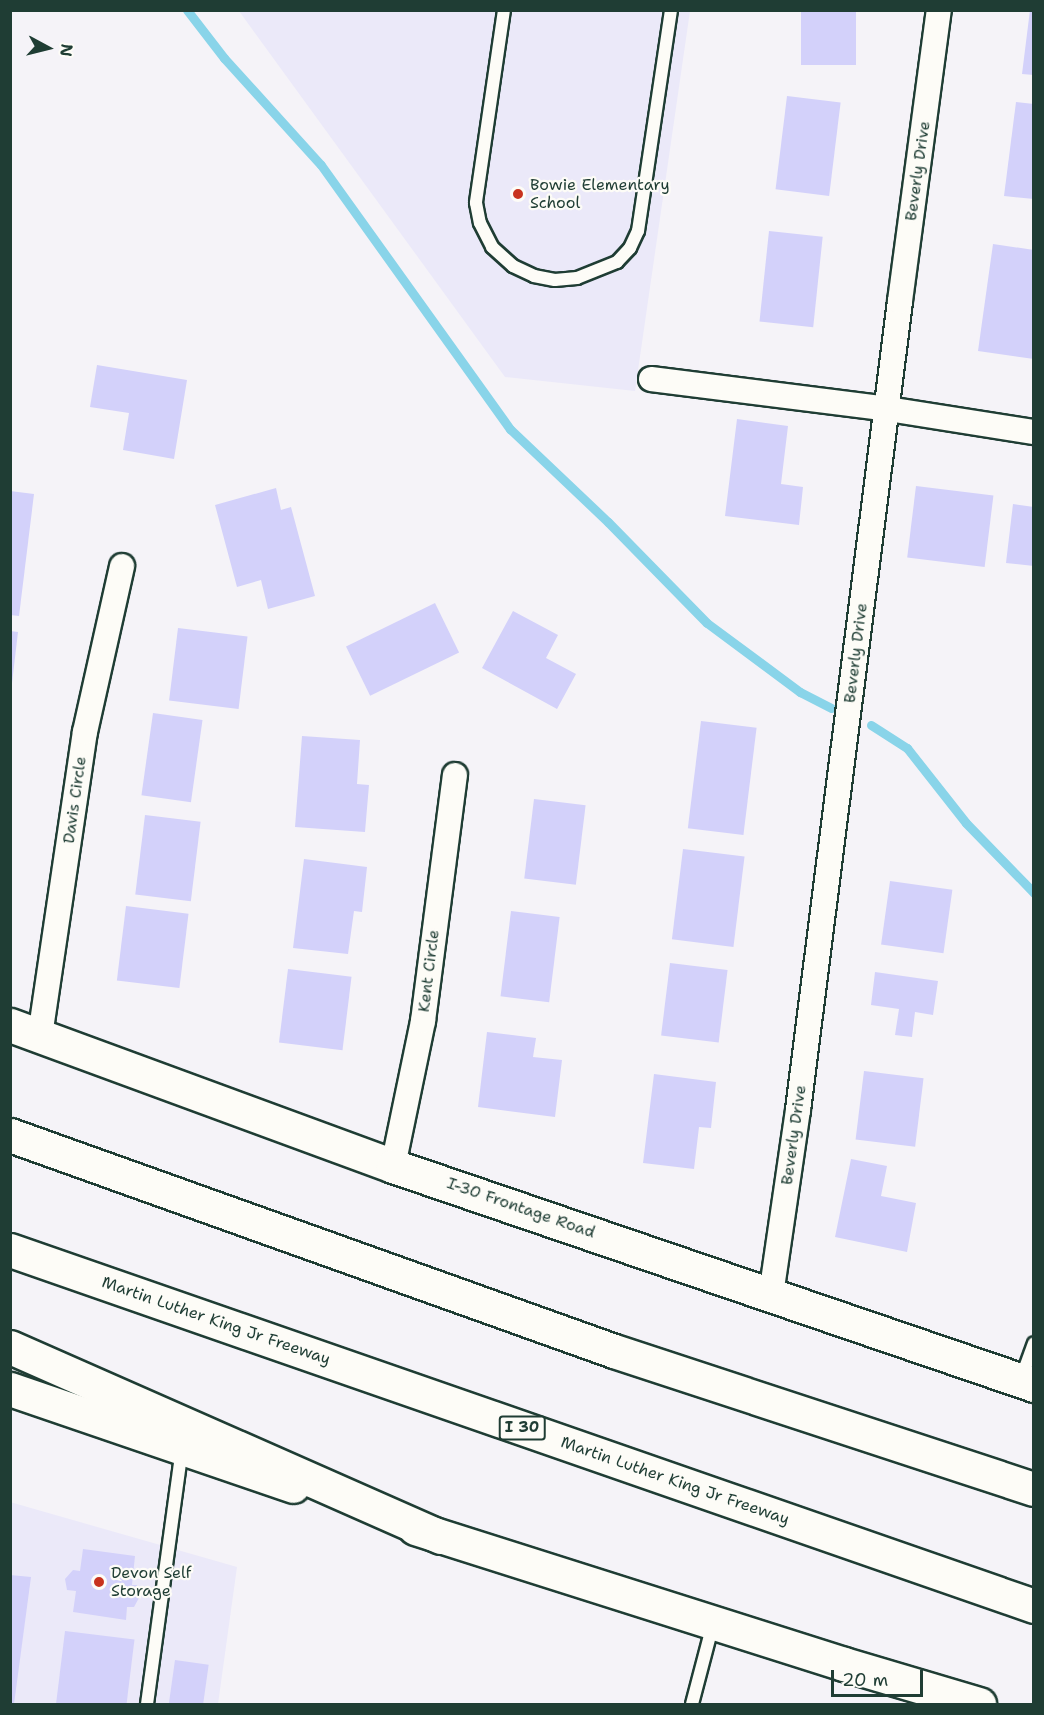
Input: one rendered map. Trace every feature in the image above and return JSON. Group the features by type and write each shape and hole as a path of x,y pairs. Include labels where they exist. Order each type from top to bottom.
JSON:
{"main road":[{"name":"I-30 Frontage Road","path":"25,1030 393,1166 1027,1383"},
{"path":"10,1135 614,1351 1034,1489"},
{"name":"Martin Luther King Jr Freeway","path":"10,1250 1034,1606"},
{"path":"10,1347 441,1537"},
{"path":"10,1389 441,1537 979,1704"}],"street":[{"name":"Beverly Drive","path":"771,1295 800,1098 939,10"},
{"path":"651,379 888,409 1034,432"},
{"name":"Davis Circle","path":"25,1030 85,732 122,566"},
{"name":"Kent Circle","path":"393,1166 423,1021 455,775"}],"lane":[{"path":"504,10 476,203 480,223 492,247 513,266 534,276 555,280 577,278 617,262 630,248 638,231 671,10"},
{"path":"1027,1383 1034,1343"},
{"path":"147,1704 182,1448"},
{"path":"692,1704 713,1623"}],"shaded area":[{"name":"Bowie Elementary School","path":"239,11 690,11 635,391 505,377"},
{"name":"Devon Self Storage","path":"10,1502 237,1567 218,1704 11,1704"}],"building":[{"path":"801,10 856,10 856,65 801,65"},
{"path":"1030,10 1034,10 1034,75 1022,74"},
{"path":"787,96 841,103 829,196 776,189"},
{"path":"1016,102 1034,104 1034,199 1004,196"},
{"path":"769,231 823,237 813,327 759,322"},
{"path":"993,244 1034,250 1034,359 978,351"},
{"path":"97,365 187,380 174,459 123,450 129,413 90,407"},
{"path":"737,419 788,426 781,484 803,487 799,525 725,516"},
{"path":"916,486 993,496 985,567 907,557"},
{"path":"276,488 281,510 291,507 315,596 268,609 261,580 237,587 215,505"},
{"path":"10,491 34,494 19,616 10,615"},
{"path":"1013,504 1034,507 1034,566 1006,563"},
{"path":"435,603 459,652 370,696 346,646"},
{"path":"513,611 558,635 546,658 576,674 557,709 482,668"},
{"path":"178,628 247,637 239,709 169,700"},
{"path":"10,631 18,632 12,683 10,682"},
{"path":"153,713 203,720 191,802 141,795"},
{"path":"701,721 757,728 743,835 688,828"},
{"path":"302,736 360,740 357,784 369,785 365,832 295,827"},
{"path":"534,799 586,805 576,885 524,878"},
{"path":"145,815 201,822 191,901 135,894"},
{"path":"683,849 745,857 733,947 672,939"},
{"path":"304,859 367,867 362,912 354,911 348,954 293,948"},
{"path":"890,881 952,890 943,953 881,944"},
{"path":"126,906 189,914 179,988 117,980"},
{"path":"511,911 560,917 549,1002 501,996"},
{"path":"670,963 728,970 719,1043 661,1035"},
{"path":"288,969 352,977 343,1050 279,1042"},
{"path":"875,972 938,981 933,1015 915,1012 912,1037 895,1035 899,1009 871,1005"},
{"path":"487,1032 536,1038 533,1057 562,1060 555,1117 478,1107"},
{"path":"864,1071 924,1078 915,1147 856,1139"},
{"path":"654,1074 716,1082 711,1128 699,1127 694,1169 643,1163"},
{"path":"851,1159 887,1166 881,1196 916,1203 907,1252 835,1237"},
{"name":"Devon Self Storage","path":"83,1549 135,1556 132,1585 137,1585 140,1596 134,1607 127,1607 126,1620 73,1612 76,1591 67,1590 65,1579 73,1570 80,1571"},
{"path":"10,1575 31,1577 14,1704 10,1704"},
{"path":"65,1631 134,1640 127,1704 56,1704"},
{"path":"175,1660 209,1665 203,1704 169,1704"}],"waterway":[{"path":"187,10 224,58 321,165 510,429 608,522 707,623 800,692 831,708"},
{"path":"871,725 907,748 966,823 1034,893"}],"place":[{"name":"Bowie Elementary School","path":"518,194"},
{"name":"Devon Self Storage","path":"99,1582"}]}
